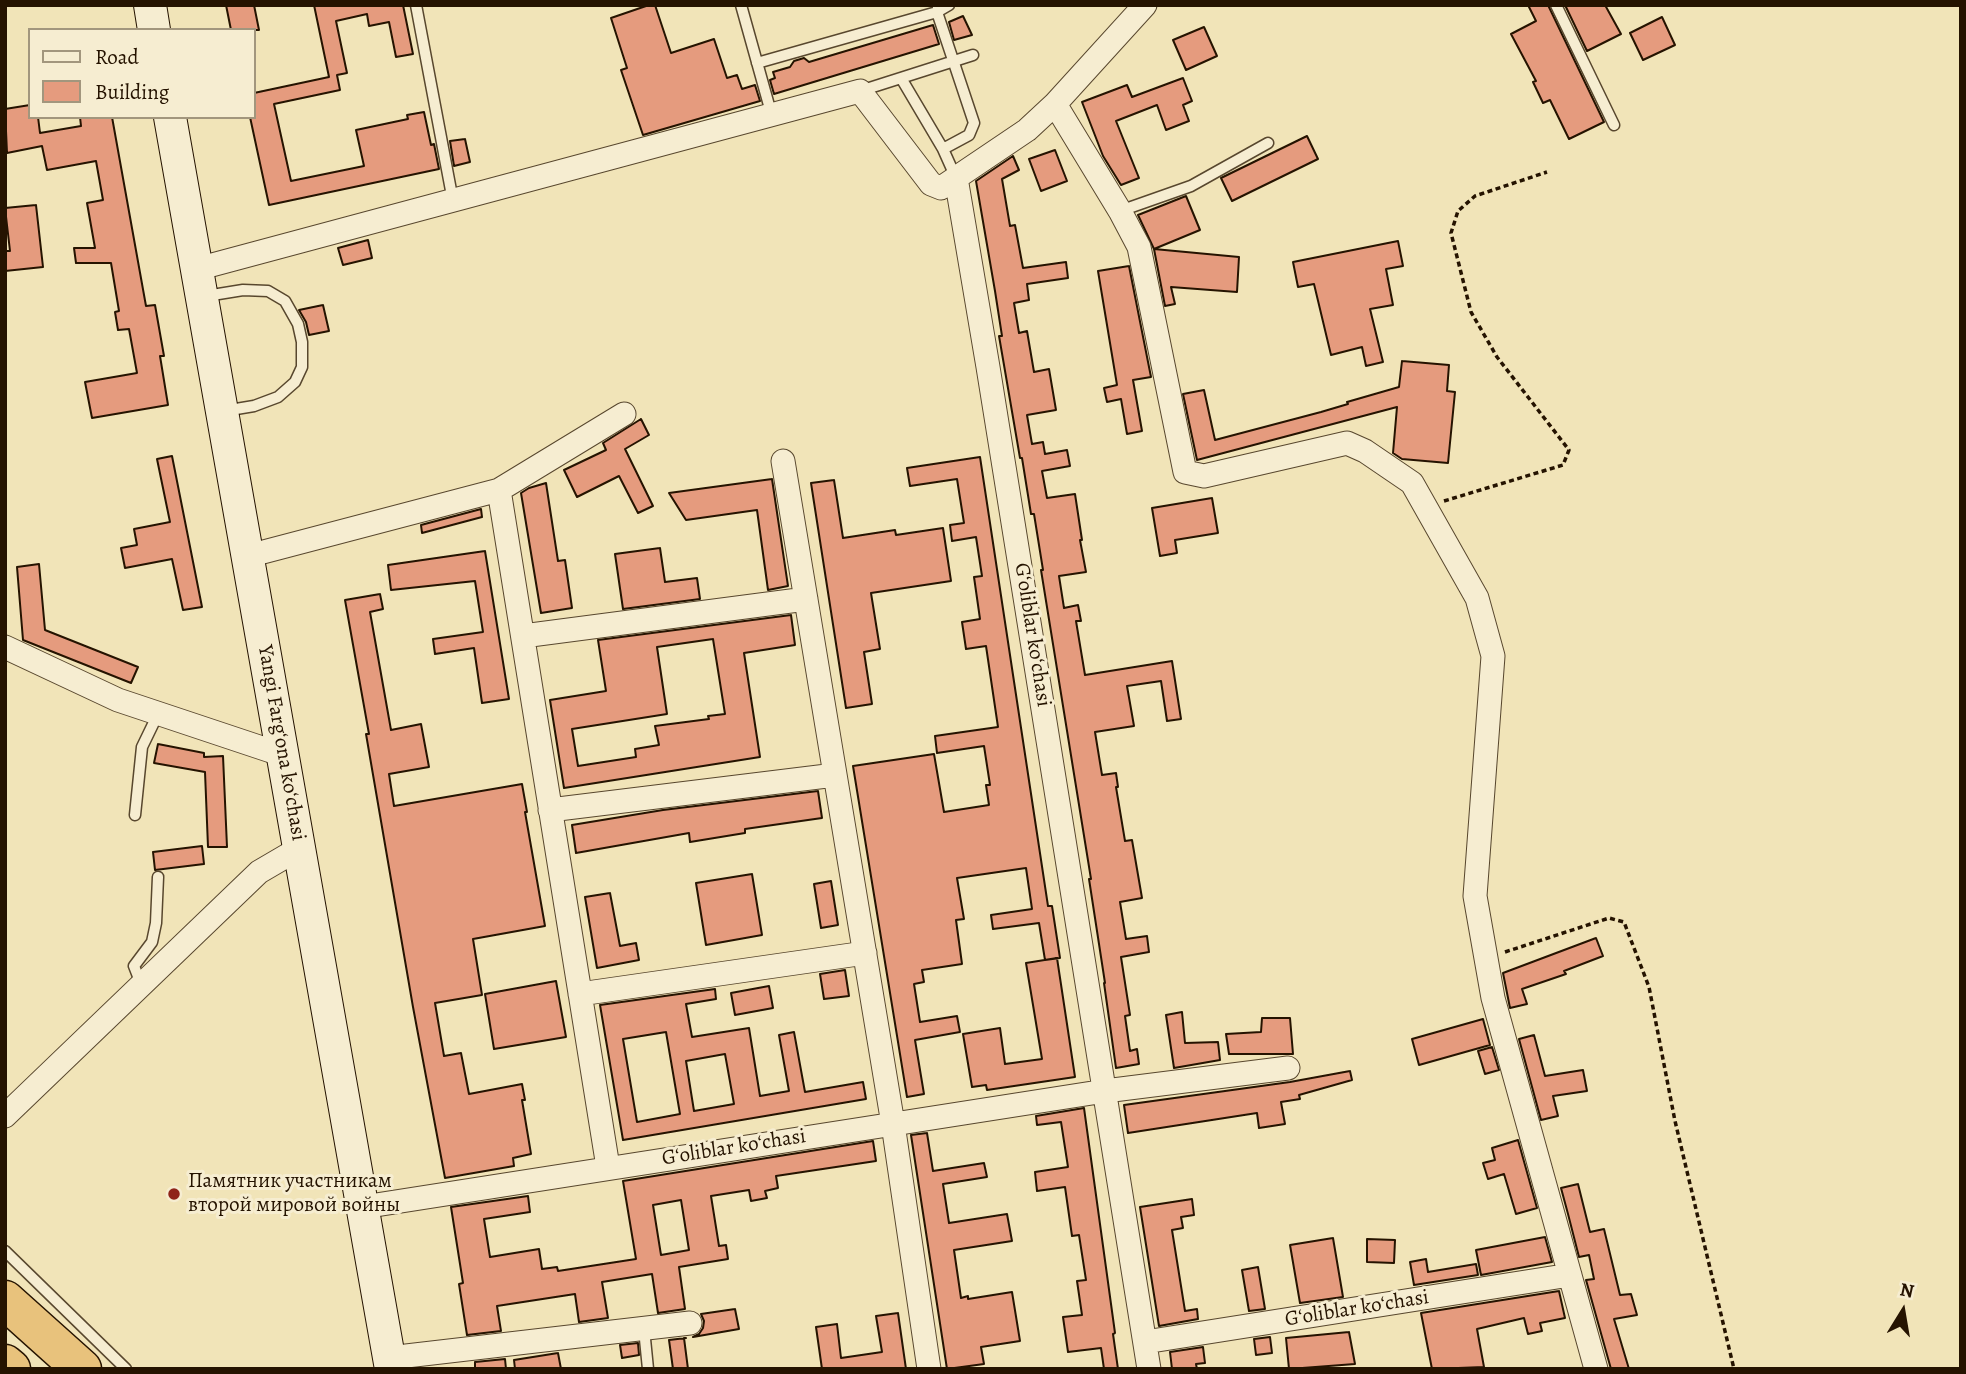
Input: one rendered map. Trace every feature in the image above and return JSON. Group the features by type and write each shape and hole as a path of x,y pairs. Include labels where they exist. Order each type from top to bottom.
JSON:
{"highway":[{"path":"5,1300 82,1369"},
{"path":"5,1364 11,1369"}],"main road":[{"path":"150,5 154,28"},
{"name":"Yangi Fargʻona koʻchasi","path":"170,119 390,1363"}],"street":[{"path":"200,283 453,201 860,92 931,184 941,188 1027,130 1145,5"},
{"path":"1055,103 1139,247 1185,472 1203,476 1347,443 1365,451 1412,483 1477,598 1493,656 1475,896 1493,998 1596,1369"},
{"name":"Gʻoliblar koʻchasi","path":"956,178 1149,1369"},
{"path":"248,556 499,490 624,414"},
{"path":"783,461 893,1124 929,1369"},
{"path":"499,490 608,1167"},
{"path":"523,636 806,599"},
{"path":"5,647 118,700 283,755"},
{"path":"550,810 835,775"},
{"path":"5,1116 259,872 300,848"},
{"path":"580,994 865,953"},
{"name":"Gʻoliblar koʻchasi","path":"363,1207 1105,1091 1288,1068"},
{"name":"Gʻoliblar koʻchasi","path":"1145,1342 1570,1275"},
{"path":"390,1363 690,1323"}],"lane":[{"path":"416,5 453,201"},
{"path":"741,5 772,116"},
{"path":"757,63 949,5"},
{"path":"1556,5 1614,125"},
{"path":"937,9 974,123 969,135 943,149"},
{"path":"860,92 973,55"},
{"path":"901,78 943,149 956,178"},
{"path":"1120,211 1191,186 1268,143"},
{"path":"200,283 268,291 285,301 298,324 302,342 302,367 295,382 278,397 254,406 222,411"},
{"path":"135,815 142,747 158,713"},
{"path":"142,985 134,966 152,942 156,923 158,877"},
{"path":"5,1251 126,1369"},
{"path":"643,1329 648,1369"}],"path":[{"path":"1425,507 1563,465 1569,450 1497,357 1471,312 1451,233 1458,211 1475,196 1547,172"},
{"path":"1486,958 1609,918 1624,922 1649,987 1675,1122 1734,1369"}],"building":[{"path":"226,5 254,5 259,30 231,28"},
{"path":"314,5 403,5 413,54 396,57 389,22 369,26 367,14 336,21 347,73 337,75 340,90 274,104 291,181 364,166 356,130 408,119 407,115 424,112 439,169 269,205 250,119 256,119 256,93 329,77"},
{"path":"655,5 671,53 714,39 727,78 737,75 742,89 755,85 760,101 643,135 621,70 627,68 611,18"},
{"path":"1528,5 1548,5 1604,122 1569,139 1550,100 1543,103 1533,82 1536,81 1511,34 1536,21"},
{"path":"1565,5 1605,5 1621,34 1587,51"},
{"path":"963,16 972,35 954,40 949,22"},
{"path":"1662,17 1675,45 1643,60 1630,33"},
{"path":"933,25 939,44 774,94 770,80 775,78 773,72 790,67 794,61 804,58 809,62"},
{"path":"1204,27 1217,56 1186,70 1173,40"},
{"path":"1183,78 1192,101 1183,105 1189,121 1166,130 1157,105 1116,121 1139,178 1121,185 1103,156 1082,102 1127,85 1132,97"},
{"path":"28,105 28,119 38,119 40,133 81,126 80,119 112,119 146,306 155,305 164,356 160,356 168,405 92,418 85,382 137,373 129,329 118,330 115,312 119,311 111,263 76,263 74,248 95,248 87,203 103,200 96,161 47,170 42,146 7,153 5,109"},
{"path":"1307,136 1318,159 1232,201 1221,178"},
{"path":"465,139 470,162 454,166 450,141"},
{"path":"1055,150 1067,181 1041,191 1029,159"},
{"path":"1013,156 1019,170 1002,179 1010,226 1015,225 1023,268 1066,262 1068,278 1027,284 1029,300 1014,303 1019,333 1027,331 1034,372 1049,369 1056,410 1027,415 1032,444 1043,442 1045,454 1067,450 1070,466 1042,471 1047,498 1075,494 1086,572 1059,576 1064,608 1078,605 1081,621 1076,621 1085,675 1172,661 1181,719 1167,721 1161,681 1127,686 1134,726 1095,732 1102,775 1116,773 1125,841 1132,840 1142,898 1120,902 1126,939 1147,936 1149,952 1121,957 1130,1015 1125,1016 1130,1051 1137,1049 1139,1064 1116,1068 1091,879 1043,570 1034,514 1031,514 1020,458 976,181"},
{"path":"1186,196 1200,230 1154,249 1138,215"},
{"path":"36,205 43,267 5,271 5,251 10,251 5,208"},
{"path":"368,240 372,258 343,265 338,248"},
{"path":"1398,241 1403,266 1386,269 1393,305 1370,309 1383,362 1366,366 1362,347 1331,355 1314,284 1298,287 1293,262"},
{"path":"1154,249 1239,257 1237,292 1171,287 1175,304 1165,306"},
{"path":"1129,266 1151,377 1133,380 1142,431 1127,434 1121,399 1107,402 1104,388 1117,385 1098,271"},
{"path":"323,305 329,331 309,335 299,310"},
{"path":"1402,361 1449,365 1447,391 1455,392 1448,463 1402,459 1393,453 1397,407 1197,460 1183,394 1204,390 1215,440 1321,412 1399,387"},
{"path":"641,419 649,435 625,449 653,506 638,513 619,476 577,497 564,470 606,450 603,443"},
{"path":"172,456 202,607 183,610 172,559 125,568 121,548 137,545 134,529 170,522 157,459"},
{"path":"980,457 1048,906 1052,906 1060,958 1045,960 1039,923 993,929 991,915 1032,909 1026,868 957,878 964,919 956,920 962,964 922,970 924,982 914,984 920,1022 957,1016 960,1032 915,1040 924,1094 907,1097 853,766 934,754 944,812 989,805 986,785 990,785 984,746 937,753 935,736 998,727 986,646 966,649 962,622 980,619 974,577 982,576 976,537 952,541 950,525 964,523 957,479 910,486 907,468"},
{"path":"772,479 788,586 768,590 757,510 686,520 669,493"},
{"path":"834,480 843,538 895,530 896,535 943,528 951,581 871,593 880,649 864,652 872,704 846,708 811,483"},
{"path":"546,483 558,561 565,560 572,608 541,613 521,493"},
{"path":"1212,498 1218,533 1175,540 1177,553 1160,556 1152,508"},
{"path":"481,509 482,517 422,533 421,525"},
{"path":"660,548 665,582 697,578 700,599 623,609 615,554"},
{"path":"485,551 509,699 482,703 474,648 435,654 433,639 483,632 475,581 391,590 388,565"},
{"path":"39,564 45,630 138,667 131,683 23,640 17,567"},
{"path":"380,594 383,609 370,612 391,730 421,724 429,767 389,774 394,806 522,784 545,926 473,939 482,995 435,1003 444,1056 461,1053 469,1094 522,1084 531,1154 513,1158 514,1166 445,1178 413,1007 345,600"},
{"path":"791,615 795,645 744,653 760,757 564,788 550,700 606,691 598,640","holes":["713,639 725,714 708,716 709,719 655,726 659,745 635,749 636,757 578,766 572,729 667,714 657,647"]},
{"path":"158,744 204,753 204,757 223,756 227,847 208,847 205,772 154,763"},
{"path":"818,791 822,818 745,829 745,833 690,842 689,833 576,853 572,825 663,810"},
{"path":"202,846 204,864 155,870 153,852"},
{"path":"752,874 762,935 706,945 696,883"},
{"path":"831,881 838,925 821,928 814,884"},
{"path":"610,893 620,946 636,943 639,960 597,968 585,897"},
{"path":"1596,938 1603,956 1564,971 1566,974 1522,989 1527,1004 1510,1008 1503,973"},
{"path":"1057,958 1075,1077 987,1090 986,1085 972,1087 963,1034 1000,1028 1005,1064 1042,1059 1026,963"},
{"path":"845,970 849,996 824,999 820,974"},
{"path":"556,981 566,1037 494,1049 485,994"},
{"path":"769,986 773,1008 735,1015 731,993"},
{"path":"715,989 716,999 686,1004 692,1037 749,1028 760,1096 789,1091 779,1035 794,1032 805,1092 863,1082 866,1099 623,1140 600,1005","holes":["666,1032 680,1114 637,1122 623,1039","725,1054 734,1104 694,1111 686,1061"]},
{"path":"1182,1012 1185,1043 1218,1042 1220,1060 1174,1068 1166,1015"},
{"path":"1262,1018 1290,1018 1293,1054 1229,1054 1226,1034 1261,1032"},
{"path":"1483,1019 1490,1045 1419,1065 1412,1039"},
{"path":"1534,1035 1545,1076 1583,1070 1587,1091 1553,1096 1558,1116 1541,1120 1519,1039"},
{"path":"1492,1047 1499,1070 1485,1074 1478,1051"},
{"path":"1350,1071 1352,1080 1299,1095 1300,1099 1281,1102 1285,1124 1259,1128 1257,1113 1128,1133 1124,1105"},
{"path":"1084,1108 1118,1369 1104,1369 1101,1348 1068,1352 1063,1317 1082,1315 1077,1281 1086,1280 1079,1235 1072,1236 1065,1187 1037,1191 1035,1172 1068,1167 1061,1122 1037,1125 1036,1116"},
{"path":"927,1133 933,1171 984,1163 987,1177 943,1184 949,1223 1007,1214 1012,1241 954,1250 961,1298 1012,1292 1020,1341 981,1347 984,1364 947,1369 911,1135"},
{"path":"1518,1140 1537,1208 1516,1214 1504,1174 1488,1179 1483,1163 1495,1160 1492,1148"},
{"path":"873,1141 876,1161 776,1176 778,1188 765,1191 767,1198 751,1201 749,1190 711,1196 719,1246 726,1245 728,1259 679,1267 685,1309 658,1313 652,1274 602,1282 608,1318 579,1322 575,1294 497,1306 501,1331 467,1335 459,1284 463,1283 451,1207 528,1196 530,1212 484,1219 490,1257 539,1249 542,1269 557,1267 558,1271 636,1259 623,1181","holes":["681,1200 689,1250 661,1255 653,1205"]},
{"path":"1578,1184 1590,1232 1604,1229 1620,1295 1631,1294 1637,1315 1614,1319 1629,1369 1611,1369 1586,1280 1594,1279 1589,1255 1579,1257 1561,1188"},
{"path":"1192,1199 1194,1215 1181,1217 1183,1228 1172,1230 1185,1311 1197,1309 1198,1319 1159,1326 1140,1207"},
{"path":"1545,1237 1552,1262 1481,1275 1476,1250"},
{"path":"1333,1238 1343,1297 1300,1303 1290,1245"},
{"path":"1367,1239 1395,1240 1394,1263 1367,1262"},
{"path":"1426,1259 1428,1272 1476,1264 1478,1275 1414,1285 1410,1262"},
{"path":"1258,1267 1265,1309 1249,1311 1242,1270"},
{"path":"1559,1291 1565,1318 1540,1323 1542,1331 1528,1334 1524,1318 1477,1329 1484,1367 1432,1369 1421,1313"},
{"path":"735,1309 739,1329 693,1337 703,1328 701,1314"},
{"path":"898,1313 906,1369 822,1369 816,1327 837,1324 841,1358 882,1352 876,1316"},
{"path":"1349,1332 1355,1364 1289,1369 1286,1338"},
{"path":"1270,1337 1272,1353 1256,1355 1254,1339"},
{"path":"684,1338 688,1369 673,1369 669,1340"},
{"path":"638,1343 639,1355 622,1358 620,1345"},
{"path":"1203,1347 1205,1363 1196,1364 1197,1369 1172,1369 1170,1352"},
{"path":"558,1353 561,1369 515,1369 514,1360"},
{"path":"505,1359 506,1369 475,1369 475,1362"}],"place":[{"name":"Памятник участникам второй мировой войны","path":"174,1194"}]}
